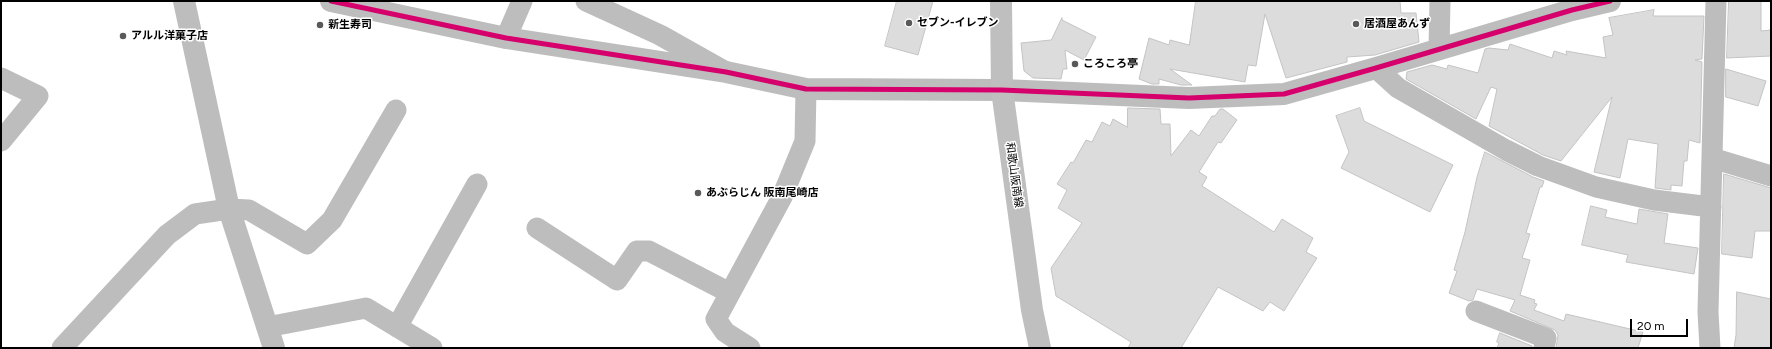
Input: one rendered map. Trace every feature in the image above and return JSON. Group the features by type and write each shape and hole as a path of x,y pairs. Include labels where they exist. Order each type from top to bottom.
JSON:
{"main road":[{"name":"和歌山阪南線","path":"1001,1 1002,90 1032,310 1040,348"}],"street":[{"path":"184,1 229,209 274,348"},
{"path":"331,1 506,38 726,72 806,88 1002,90 1189,98 1284,94 1440,49 1571,6 1610,1"},
{"path":"506,38 522,1"},
{"path":"586,1 660,35 726,72"},
{"path":"1440,1 1440,49"},
{"path":"1710,348 1708,312 1716,1"},
{"path":"1376,68 1398,88 1506,150 1538,166 1596,187 1654,200 1711,207"},
{"path":"1,78 38,96 1,141"},
{"path":"750,348 725,332 716,319 782,197 805,141 806,88"},
{"path":"62,348 167,235 195,214 229,209 249,210 307,244 332,220 396,110"},
{"path":"1712,158 1771,176"},
{"path":"397,327 477,184"},
{"path":"537,228 617,280 637,251 649,251 730,293"},
{"path":"267,327 366,308 432,348"},
{"path":"1476,311 1546,338 1544,348"}],"building":[{"name":"セブン-イレブン","path":"897,1 933,1 918,55 885,46"},
{"path":"1196,1 1400,1 1401,13 1416,13 1419,42 1375,55 1347,57 1347,62 1286,78 1265,14 1256,66 1248,65 1245,82 1170,69 1192,85 1181,85 1159,79 1159,84 1152,84 1139,79 1149,38 1169,45 1170,40 1189,45"},
{"path":"1729,1 1761,1 1761,31 1771,30 1771,56 1727,58"},
{"path":"1654,10 1653,16 1704,16 1702,59 1695,60 1702,62 1700,143 1689,140 1687,161 1684,161 1682,186 1671,185 1671,190 1655,188 1658,144 1628,139 1620,178 1594,172 1612,97 1561,161 1543,155 1489,126 1497,89 1491,87 1476,119 1406,79 1407,72 1432,65 1447,69 1448,65 1478,73 1485,49 1508,50 1510,44 1552,58 1554,51 1567,55 1566,51 1606,58 1603,37 1613,35 1609,18"},
{"path":"1062,18 1062,20 1096,37 1084,60 1065,50 1067,69 1063,69 1061,79 1033,78 1024,71 1021,43 1051,40"},
{"path":"1726,69 1766,81 1758,106 1726,97"},
{"path":"1128,108 1160,109 1161,124 1170,124 1171,156 1191,130 1199,136 1212,116 1215,116 1220,109 1223,109 1237,120 1221,143 1218,142 1199,172 1207,177 1202,186 1274,232 1282,219 1313,238 1306,252 1317,258 1284,311 1270,302 1263,311 1218,287 1181,348 1128,348 1131,342 1056,296 1051,268 1082,223 1058,208 1067,190 1057,184 1071,162 1073,163 1086,140 1092,142 1102,122 1110,126 1113,119 1127,127"},
{"path":"1360,108 1364,121 1453,165 1430,212 1341,168 1349,152 1336,116"},
{"path":"1485,152 1533,177 1544,181 1542,187 1540,187 1526,233 1530,234 1522,258 1530,260 1520,295 1535,300 1534,303 1537,304 1534,310 1564,321 1566,314 1643,332 1638,348 1556,348 1558,335 1555,330 1510,311 1515,300 1477,289 1473,300 1469,301 1449,293 1457,271 1454,270 1465,232 1477,177"},
{"path":"1724,174 1771,188 1771,231 1755,231 1752,258 1722,254"},
{"path":"1591,206 1607,210 1605,217 1637,224 1639,209 1668,214 1664,243 1698,248 1694,274 1626,262 1628,255 1582,245"},
{"path":"1737,292 1771,299 1771,348 1734,348 1736,335"},
{"path":"1500,333 1532,346 1532,348 1497,348"}],"cycle path":[{"path":"331,1 506,38 726,72 806,89 1002,90 1189,98 1284,94 1572,10 1610,1"}],"place":[{"name":"セブン-イレブン","path":"909,23"},
{"name":"居酒屋あんず","path":"1356,24"},
{"name":"新生寿司","path":"320,25"},
{"name":"アルル洋菓子店","path":"123,36"},
{"name":"ころころ亭","path":"1075,64"},
{"name":"あぶらじん 阪南尾崎店","path":"698,193"}]}
